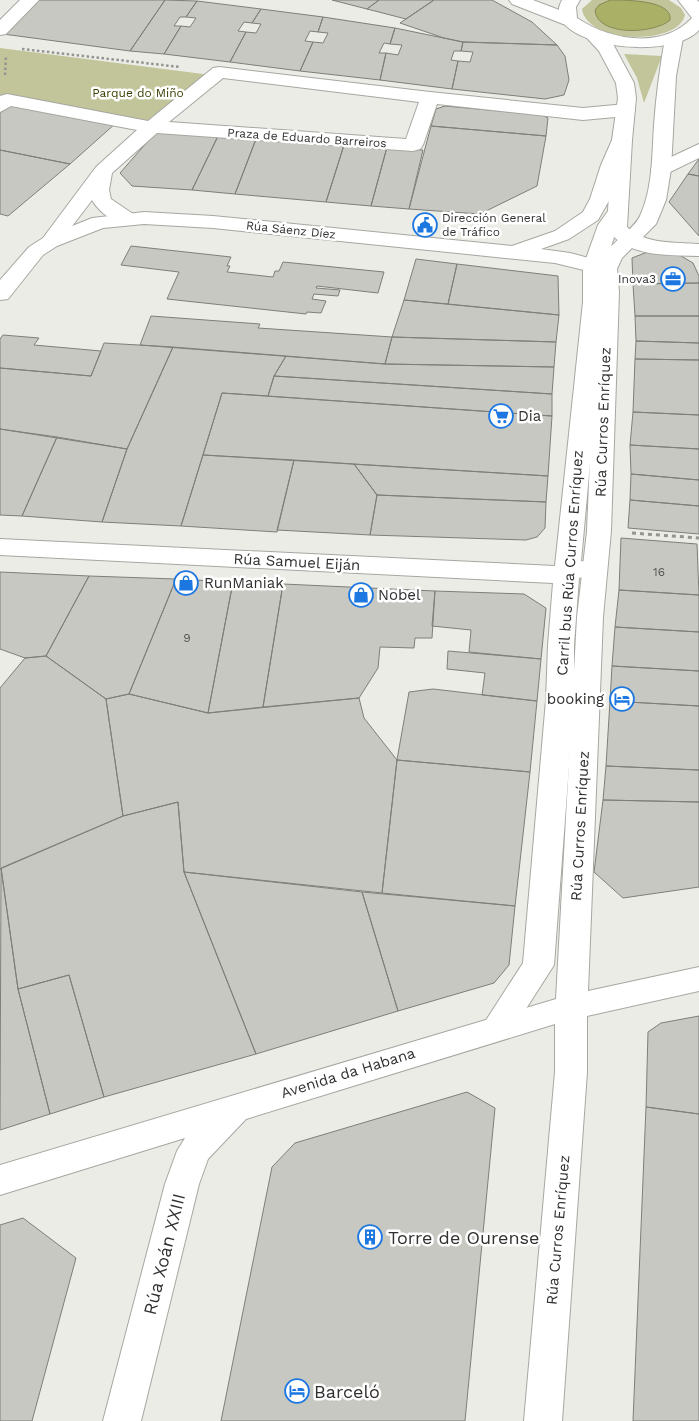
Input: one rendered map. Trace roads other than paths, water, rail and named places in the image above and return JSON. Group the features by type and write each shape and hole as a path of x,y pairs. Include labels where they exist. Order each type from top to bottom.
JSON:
{"street":[{"path":"0,30 30,0"},
{"path":"518,0 569,20 594,36 610,40 643,43 674,38 695,27 699,20"},
{"path":"569,20 567,7 571,0"},
{"path":"687,0 695,8 699,16"},
{"path":"594,36 606,48 620,69 625,83 627,98 617,212 618,228 629,239 648,245 699,250"},
{"path":"600,268 649,220 656,200 661,168 667,76 674,38"},
{"path":"50,242 103,171 152,127 219,72 430,98 584,114 626,110"},
{"name":"Praza de Eduardo Barreiros","path":"152,127 413,145 430,98"},
{"path":"4,103 152,127"},
{"path":"510,254 562,235 590,216 600,199 611,165 622,140"},
{"path":"661,168 699,150"},
{"path":"103,171 98,193 100,200 107,207 129,220"},
{"name":"Carril bus Rúa Curros Enríquez","path":"497,1028 538,965 560,700 562,645 580,570 594,302 608,225 617,212"},
{"name":"Rúa Sáenz Díez","path":"0,294 36,251 50,242 98,222 144,218 186,219 570,259 600,268"},
{"name":"Rúa Curros Enríquez","path":"543,1421 571,1072 580,570 599,531 608,292 600,268"},
{"name":"Rúa Samuel Eiján","path":"0,547 528,574 557,575 580,570"},
{"name":"Avenida da Habana","path":"0,1180 497,1028 571,1007 699,979"},
{"name":"Rúa Xoán XXIII","path":"122,1421 182,1184 194,1151 211,1131 240,1106"}],"place":[{"name":"Dirección General de Tráfico","path":"425,225"},
{"name":"Inova3","path":"673,279"},
{"name":"Dia","path":"501,416"},
{"name":"RunManiak","path":"186,583"},
{"name":"Nobel","path":"361,595"},
{"name":"booking","path":"622,699"},
{"name":"Torre de Ourense","path":"370,1237"},
{"name":"Barceló","path":"297,1391"}],"park label":[{"name":"Parque do Miño","path":"138,93"}]}
